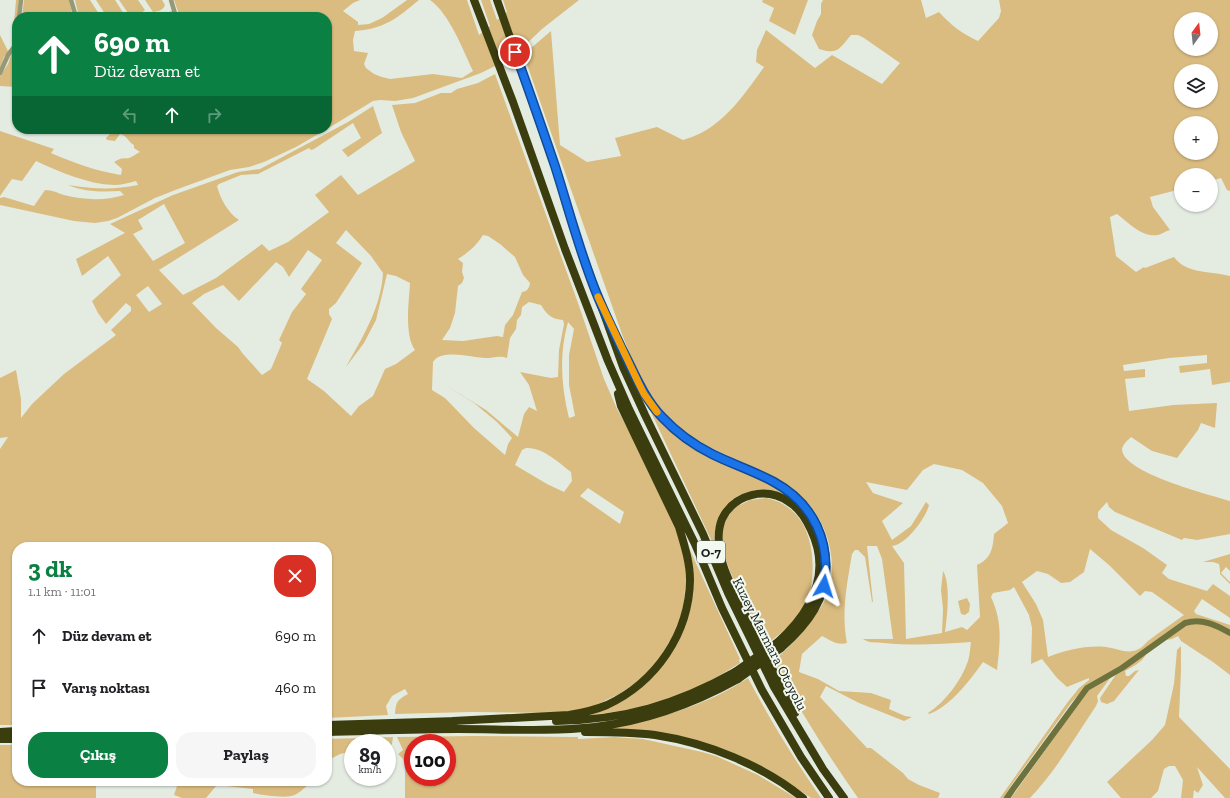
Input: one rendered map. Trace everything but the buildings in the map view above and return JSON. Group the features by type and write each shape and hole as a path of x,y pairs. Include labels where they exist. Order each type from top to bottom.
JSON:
{"highway":[{"name":"Kuzey Marmara Otoyolu","path":"474,0 513,102 585,303 608,361 632,415 695,544 722,608 762,690 801,757 829,798"},
{"name":"O-7","path":"497,0 598,297"},
{"name":"Kuzey Marmara Otoyolu","path":"598,297 623,367 703,534 728,593 750,639 774,687 823,769 844,798"},
{"path":"332,725 454,725 552,729 594,727 648,717 712,693 780,645 807,621 816,607 822,592 826,574 825,553 820,533 805,506 786,489 774,482 702,448 686,438 662,417 641,389 598,297"},
{"path":"332,732 454,725 588,712 623,697 647,678 667,654 678,635 685,616 689,594 690,579 685,547 679,527 621,406 608,361"},
{"path":"780,645 800,620 813,597 819,572 818,549 815,538 808,524 796,507 780,497 770,494 751,495 740,499 730,507 726,513 719,529 720,553 735,592 823,769"},
{"path":"454,725 556,733 614,732 655,735 703,746 745,762 778,780 804,798"},
{"path":"0,732 12,731"},
{"path":"0,739 12,739"}],"street":[{"path":"20,12 22,0"},
{"path":"71,0 75,12"},
{"path":"171,0 174,12"},
{"path":"0,73 12,50"},
{"path":"1007,798 1078,699 1091,685 1122,668 1186,623 1198,621 1210,623 1221,627 1230,633"}],"shaded area":[{"path":"16,0 19,0 17,12 15,12"},
{"path":"24,0 69,0 72,12 23,12"},
{"path":"75,0 90,0 98,12 78,12"},
{"path":"96,0 115,0 123,12 104,12"},
{"path":"119,0 138,0 145,10 142,12 127,12"},
{"path":"145,0 162,0 165,5 162,10 153,12"},
{"path":"174,0 360,0 353,3 343,11 358,22 358,25 369,24 382,18 407,0 419,0 390,22 375,28 355,31 353,40 354,51 368,53 364,64 366,68 374,74 390,79 433,74 462,78 473,71 449,23 437,6 430,0 467,0 479,35 490,26 481,0 490,0 497,20 507,12 503,0 579,0 542,29 520,50 501,63 481,73 413,98 395,101 373,101 332,126 332,12 178,12"},
{"path":"763,0 808,0 795,35 769,21 774,8 762,2"},
{"path":"823,0 921,0 926,18 939,12 957,29 978,41 999,18 1001,11 999,0 1230,0 1230,191 1227,190 1221,178 1218,179 1218,168 1174,168 1174,191 1150,197 1153,207 1170,230 1158,235 1146,234 1117,214 1110,217 1116,256 1136,272 1144,267 1145,268 1174,257 1185,266 1192,269 1230,276 1230,382 1212,385 1210,369 1180,373 1179,366 1207,363 1207,355 1169,358 1123,365 1124,371 1145,369 1145,377 1125,379 1129,411 1173,405 1217,403 1215,428 1201,423 1198,430 1177,458 1152,451 1131,437 1124,444 1122,449 1126,458 1136,466 1151,474 1169,482 1230,501 1230,534 1197,540 1184,538 1182,540 1115,512 1109,507 1107,502 1098,512 1098,518 1111,530 1143,548 1167,565 1162,573 1169,579 1207,591 1213,584 1230,596 1230,618 1202,599 1194,611 1196,614 1230,625 1230,630 1201,619 1189,619 1183,621 1115,670 1087,685 1071,703 1010,787 1004,798 1000,798 1067,703 1079,688 1089,680 1089,678 1067,687 1057,678 1042,659 1031,664 1032,628 1029,615 1014,587 1010,590 993,593 991,597 995,606 1000,633 997,670 983,662 952,699 945,705 929,714 928,713 947,697 957,683 968,661 971,642 906,644 871,642 863,639 893,639 882,559 877,546 867,546 873,602 865,557 858,550 855,550 852,554 845,598 845,632 847,643 837,643 822,636 802,654 799,672 818,679 839,691 871,693 891,700 889,709 905,716 912,717 904,721 859,703 826,686 820,697 867,748 871,748 903,773 908,779 940,793 938,798 858,798 835,765 773,661 801,634 813,619 826,598 832,571 829,542 824,529 809,504 799,494 787,485 761,470 719,452 693,437 669,418 652,398 639,375 623,337 524,56 524,54 551,31 560,145 587,162 621,156 615,138 657,127 683,140 699,134 711,127 728,113 736,104 764,67 756,62 757,50 766,30 815,68 832,55 882,84 900,63 858,35 851,35 838,50 825,51 819,49 812,35 821,14 821,4","holes":["934,464 962,470 983,483 1002,506 1008,523 994,534 993,544 988,556 982,563 977,565 980,617 967,630 962,627 945,632 948,592 943,571 941,590 943,609 942,633 906,639 904,563 892,546 903,541 915,530 924,517 929,505 926,502 911,526 892,540 882,521 903,503 873,493 866,482 907,490 923,470","1090,549 1109,565 1140,596 1145,591 1152,592 1184,615 1138,650 1127,651 1106,647 1084,647 1048,657 1043,620 1036,604 1022,582 1037,571 1048,574 1061,583 1070,582 1084,572"]},
{"path":"0,35 8,51 12,46 4,57 0,68"},
{"path":"12,54 12,87 0,86 0,76 8,64"},
{"path":"495,74 604,379 617,409 633,438 679,536 685,563 686,576 684,602 681,616 672,637 658,661 641,679 619,694 594,706 577,711 559,713 471,712 395,714 398,702 401,698 408,694 405,689 392,696 386,706 388,715 332,718 332,542 12,542 12,725 0,725 0,449 8,437 0,438 0,378 16,370 21,399 21,418 32,404 64,374 116,335 111,330 131,311 131,307 126,303 106,324 92,301 121,275 108,256 82,276 76,259 125,233 110,224 173,195 238,172 260,169 326,134 332,134 332,131 373,106 382,133 348,157 342,150 361,138 353,123 314,149 311,150 309,148 258,174 241,175 219,184 217,186 222,200 231,213 239,220 159,270 183,295 216,278 262,244 269,251 288,242 329,212 315,195 341,175 358,195 415,161 401,132 392,105 415,103 441,93 451,93 457,89 478,83","holes":["164,204 185,243 153,261 133,234 143,229 138,220","346,230 371,256 383,273 379,298 375,310 346,367 364,343 376,320 387,274 396,276 410,283 408,327 409,335 415,350 396,364 385,369 373,396 359,406 351,416 324,391 307,379 332,319 329,314 329,309 336,303 362,263 336,243","483,235 488,236 500,244 515,257 523,275 530,283 529,286 527,290 522,292 513,315 505,325 503,337 497,336 463,341 442,340 450,328 455,313 458,286 462,283 464,278 462,272 463,263 458,259 469,251","308,250 322,260 301,289 306,294 292,312 279,340 282,343 271,369 262,375 238,347 216,328 192,303 204,294 223,285 239,301 276,262 283,267 289,277","148,286 162,304 149,312 136,295","529,302 541,305 548,314 556,319 563,320 564,324 559,350 558,377 551,378 520,372 529,385 537,411 529,407 524,414 518,437 486,410 439,381 474,403 497,422 512,438 508,444 505,455 474,428 445,398 432,390 433,362 440,356 452,354 485,358 507,358 510,338 516,329 517,320 521,315 522,307","568,322 574,329 569,355 569,385 575,416 569,418 564,394 562,370 565,334","532,448 550,456 571,472 572,481 564,492 515,465 522,450","588,488 624,512 620,524 580,496"]},
{"path":"0,131 54,149 51,153 77,163 94,169 121,175 122,169 114,162 120,159 129,158 140,152 134,148 134,145 126,137 120,134 318,134 296,147 264,162 249,167 230,170 178,189 155,198 117,218 108,221 95,223 74,221 0,205 0,198 4,197 34,206 45,190 71,197 86,199 102,199 124,195 120,191 94,191 68,185 120,188 138,185 136,181 114,185 84,180 36,161 22,181 12,179 0,196"},
{"path":"110,134 120,134 115,141 107,140 106,138"},
{"path":"649,408 662,423 775,487 791,498 773,491 761,490 749,492 735,498 723,512 716,526 714,536 715,548"},
{"path":"766,498 780,503 792,510 800,520 810,545 813,572 812,587 803,609 787,628 766,645 731,574 725,556 722,538 725,522 731,512 739,504 740,505 750,500"},
{"path":"689,548 740,659 740,663 702,685 677,697 639,707 587,716 612,706 672,652 693,574"},
{"path":"1230,554 1230,571 1226,567 1221,573 1230,582 1230,584 1220,574 1219,564 1213,562 1203,562"},
{"path":"967,598 970,604 969,612 965,615 961,614 958,601"},
{"path":"1190,624 1207,624 1230,635 1230,675 1181,641 1178,636 1166,640 1183,627"},
{"path":"1181,646 1179,717 1230,769 1230,798 1225,798 1197,767 1203,785 1198,793 1194,790 1193,798 1181,798 1183,780 1175,766 1169,766 1164,769 1158,791 1151,798 1121,798 1107,782 1152,740 1165,725 1174,684 1177,650"},
{"path":"1146,654 1140,662 1125,671 1126,676 1129,676 1135,671 1139,670 1114,701 1107,704 1101,702 1100,698 1117,673"},
{"path":"1111,677 1097,696 1098,701 1096,706 1057,765 1039,788 1030,798 1011,798 1090,688"},
{"path":"748,678 801,769 821,798 811,798 767,769 714,746 607,729 663,716 698,704 732,688"},
{"path":"456,736 473,736 578,737 578,739 614,737 643,739 716,756 758,775 796,798 405,798 405,786 456,786"},
{"path":"397,737 404,737 404,762 398,754 403,750"},
{"path":"344,738 344,753 332,758 332,739"},
{"path":"0,745 12,745 12,786 96,786 96,798 0,798"},
{"path":"177,786 216,786 206,798 182,798 174,795"},
{"path":"226,786 307,786 296,794 287,797 261,795 253,793 253,789"}],"slow traffic":[{"path":"598,297 644,394 657,412"}],"route":[{"path":"515,52 598,297 644,394 669,424 693,443 711,454 774,482 786,489 805,506 815,522 824,543 826,574 824,586"}]}
